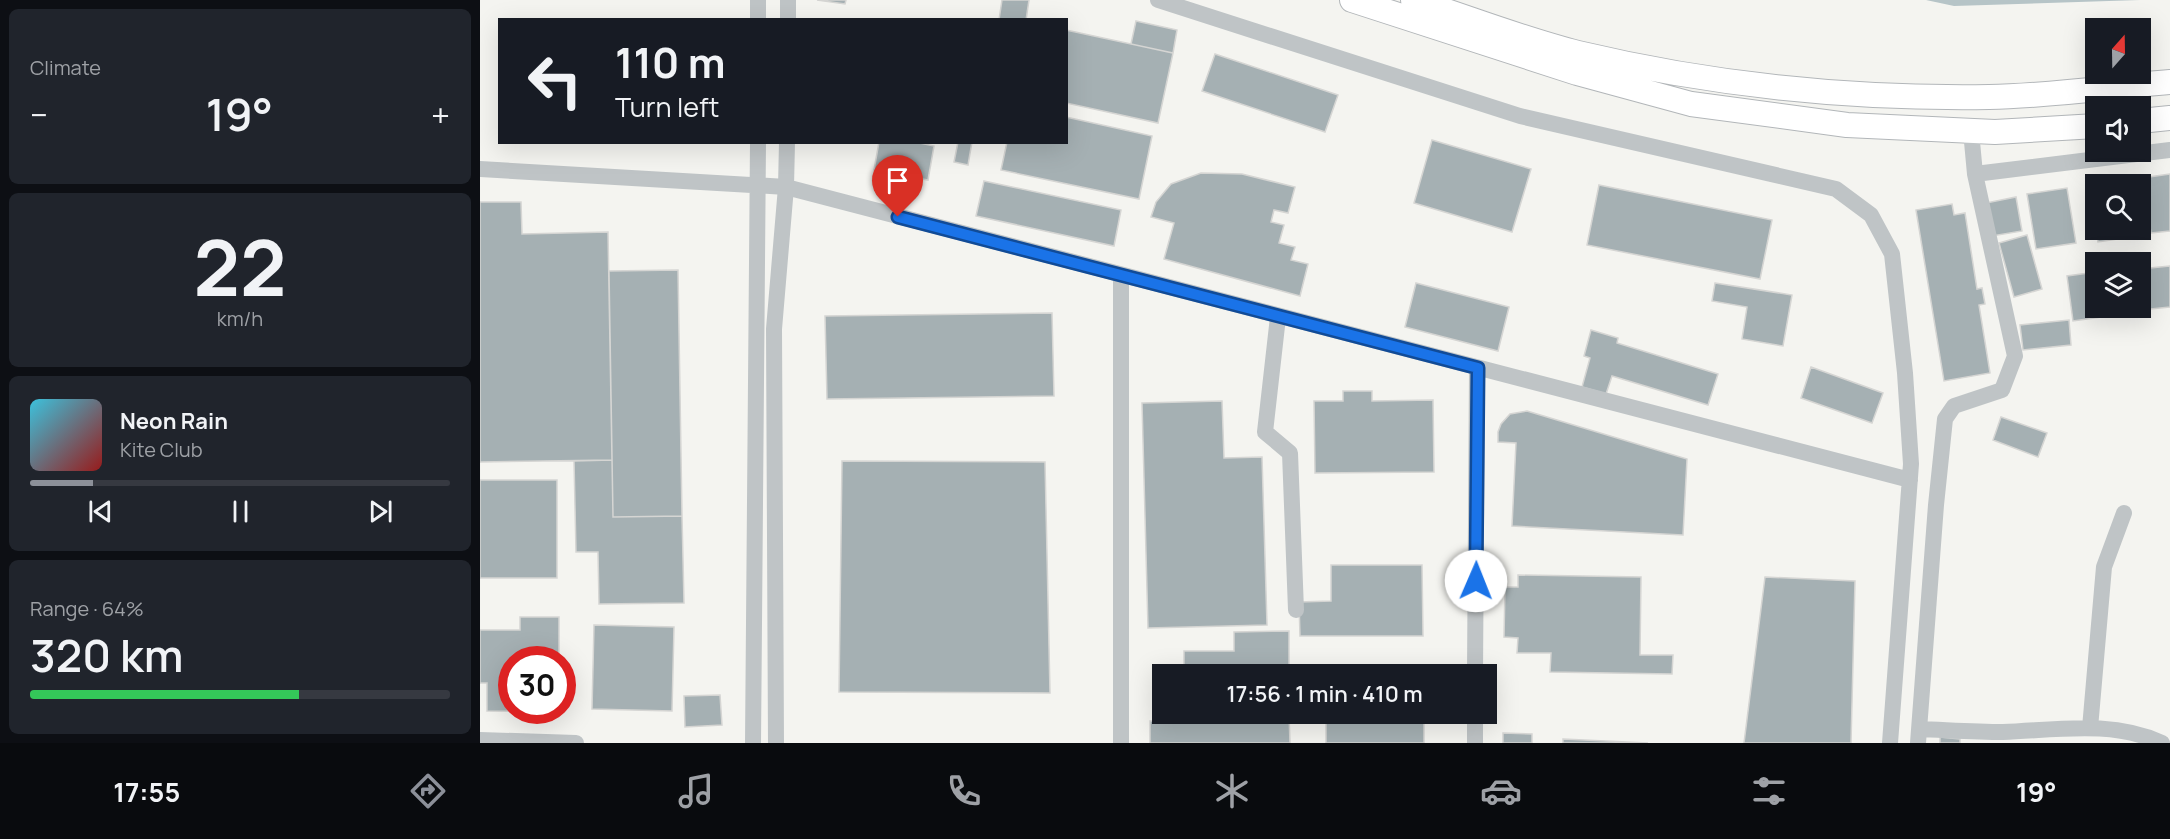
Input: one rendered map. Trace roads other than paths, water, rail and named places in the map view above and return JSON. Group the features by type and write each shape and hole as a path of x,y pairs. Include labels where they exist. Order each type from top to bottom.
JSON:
{"highway":[{"path":"1352,0 1577,73 1691,104 1847,125 1971,131 2085,126"},
{"path":"1413,0 1576,52 1668,72 1751,84 1844,94 1980,97 2170,82"},
{"path":"2151,121 2170,118"}],"street":[{"path":"758,0 758,18"},
{"path":"788,0 788,18"},
{"path":"1158,0 1520,116 1836,189 1871,215 1892,254 1905,373 1910,480 1890,743"},
{"path":"1971,131 1976,174 2015,357 2002,390 1954,406 1945,419 1936,505 1919,736 2090,728 2115,729 2162,743"},
{"path":"753,743 758,144"},
{"path":"776,743 774,329 786,187 787,144"},
{"path":"1976,174 2170,150"},
{"path":"480,169 786,187 1910,480"},
{"path":"1121,276 1121,743"},
{"path":"1278,317 1265,432 1290,453 1296,610"},
{"path":"1475,664 1478,368"},
{"path":"2090,728 2104,567 2124,513"},
{"path":"1475,724 1475,743"},
{"path":"480,740 576,743"}]}
